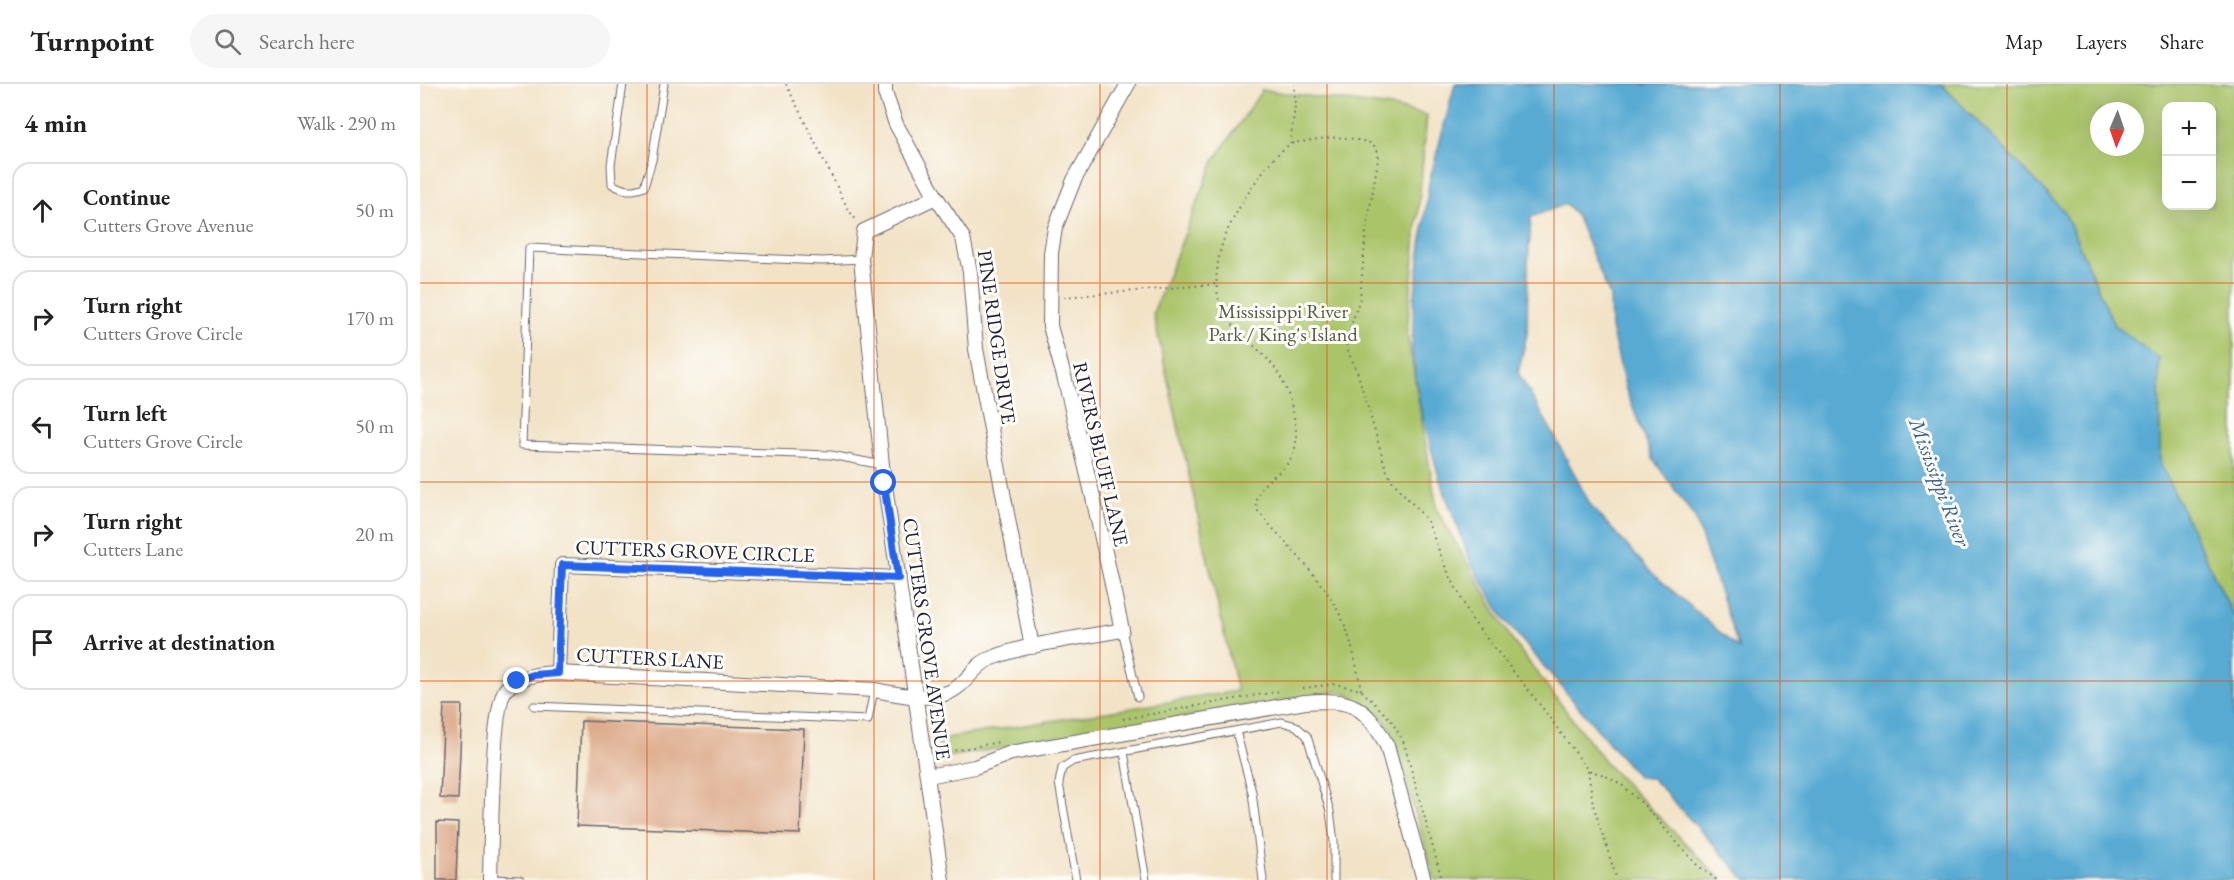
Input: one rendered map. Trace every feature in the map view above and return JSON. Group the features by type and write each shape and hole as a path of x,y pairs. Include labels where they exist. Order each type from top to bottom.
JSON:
{"street":[{"name":"PINE RIDGE DRIVE","path":"885,84 885,93 896,124 936,197 963,238 970,272 976,349 1032,647"},
{"name":"RIVERS BLUFF LANE","path":"1122,630 1093,497 1050,326 1050,298 1051,253 1055,228 1074,180 1128,84"},
{"path":"864,231 936,197"},
{"name":"CUTTERS GROVE AVENUE","path":"864,231 861,259 882,465 942,880"},
{"name":"CUTTERS GROVE CIRCLE","path":"558,673 562,565 898,578"},
{"path":"916,696 941,695 957,688 987,659 1032,647 1122,630"},
{"name":"CUTTERS LANE","path":"490,879 495,730 504,691 517,681 533,675 558,673 874,690 916,696"},
{"path":"928,776 975,767 1011,753 1332,699 1349,704 1365,714 1377,726 1387,746 1424,880"}],"lane":[{"path":"623,84 611,165 612,184 622,190 633,191 644,187 652,160 664,84"},
{"path":"861,259 822,261 529,248 522,445 831,455 882,465"},
{"path":"1122,630 1138,697"},
{"path":"534,706 868,720 874,690"},
{"path":"1076,880 1059,783 1062,768 1073,761 1282,722 1296,726 1307,736 1330,812 1334,842 1334,880"},
{"path":"1236,731 1252,792 1263,880"},
{"path":"1124,752 1146,880"},
{"path":"490,879 520,880"}],"path":[{"path":"786,84 848,210 864,231"},
{"path":"1290,144 1295,106 1294,84"},
{"path":"1361,690 1352,647 1335,605 1320,582 1257,510 1256,498 1260,488 1289,464 1294,455 1296,444 1293,413 1284,386 1272,363 1224,314 1217,291 1218,268 1223,242 1268,164 1290,144 1333,136 1353,138 1373,144 1377,149 1378,164 1366,231 1360,297 1346,341 1382,457 1393,482 1426,520 1445,566 1472,620 1541,706 1588,770 1593,804 1617,880"},
{"path":"1050,298 1217,284"},
{"path":"1588,770 1622,784 1697,864 1717,880"}],"green space":[{"path":"1941,84 2234,84 2234,617 2160,463 2159,359 2114,325 2064,211"},
{"name":"Mississippi River Park / King's Island","path":"1262,90 1391,107 1427,115 1407,332 1437,510 1512,640 1608,766 1722,880 1435,880 1390,727 1370,707 1340,691 942,758 939,739 1237,691 1153,313 1214,161"}],"water":[{"name":"Mississippi River","path":"1455,84 1941,84 2064,211 2114,325 2159,359 2160,463 2234,617 2234,880 1746,880 1652,778 1638,777 1504,619 1471,563 1439,477 1420,407 1412,349 1414,301 1429,183","holes":["1566,204 1576,215 1610,296 1611,328 1626,390 1653,459 1695,518 1739,649 1650,571 1591,506 1553,433 1518,373 1527,334 1531,217"]}],"building":[{"path":"444,705 462,705 458,799 440,798"},
{"path":"581,721 804,729 800,834 577,826"},
{"path":"437,822 458,823 456,880 437,880"}],"route":[{"path":"517,681 533,675 558,673 562,565 898,578 884,483"}]}
